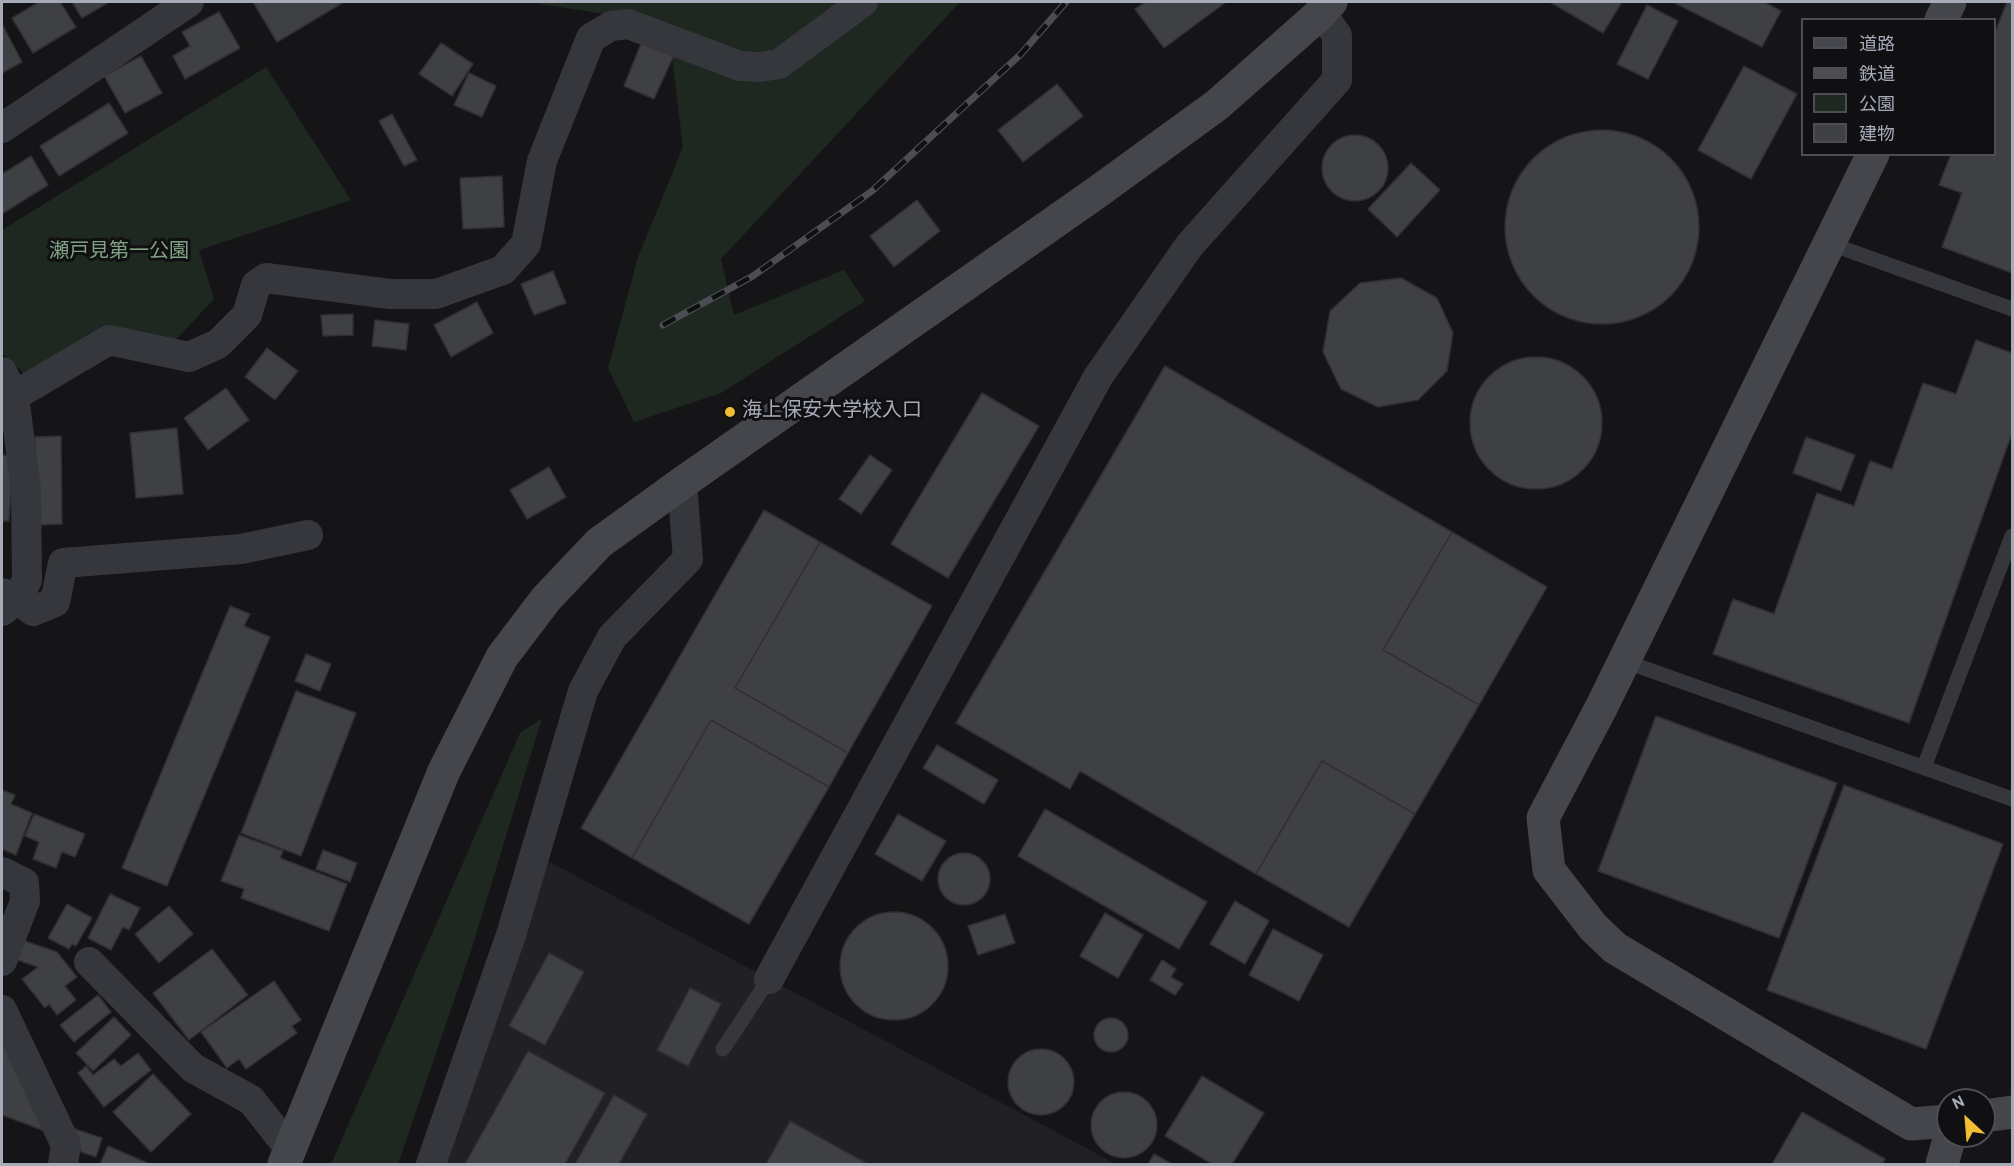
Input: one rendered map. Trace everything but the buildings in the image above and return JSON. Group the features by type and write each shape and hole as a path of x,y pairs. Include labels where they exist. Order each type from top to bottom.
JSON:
{"street":[{"path":"2,128 189,2"},
{"path":"309,535 241,549 63,562 55,602 33,611 7,601 27,580 26,490 8,384 109,340 189,357 218,344 248,315 256,285 266,278 390,294 436,294 502,270 526,244 542,161 591,38 611,26 628,24 740,66 759,67 779,64 863,2"},
{"path":"1942,18 1950,2"},
{"path":"287,1157 444,771 502,657 546,599 599,543 1096,193 1217,105 1326,7 1337,35 1336,80 1189,246 1098,376 769,979"},
{"path":"1872,156 1624,661 1543,818 1549,870 1593,927 1615,948 1911,1124 1936,1122"},
{"path":"431,1164 511,934 583,691 612,637 688,559 682,483"},
{"path":"2,872 24,883 25,901 2,961"},
{"path":"89,962 193,1068 251,1100 287,1157"},
{"path":"2,1010 66,1145 63,1164"},
{"path":"1996,1114 2013,1112"},
{"path":"1942,1164 1947,1148"}],"lane":[{"path":"1828,243 2013,309"},
{"path":"1924,767 2013,536"},
{"path":"1624,661 2013,799"},
{"path":"723,1049 769,979"}],"shaded area":[{"path":"546,860 1116,1164 438,1164"}],"green space":[{"path":"527,2 960,2 721,259 734,315 844,270 865,301 721,393 634,422 608,368 638,257 683,147 669,33 612,15"},
{"name":"瀬戸見第一公園","path":"266,67 351,200 199,250 214,299 169,347 109,333 30,379 2,353 2,230"},
{"path":"542,718 471,951 398,1164 331,1164 520,733"}],"railway":[{"path":"663,325 753,276 872,191 1021,54 1066,2"}],"place":[{"name":"海上保安大学校入口","path":"730,412"}]}
